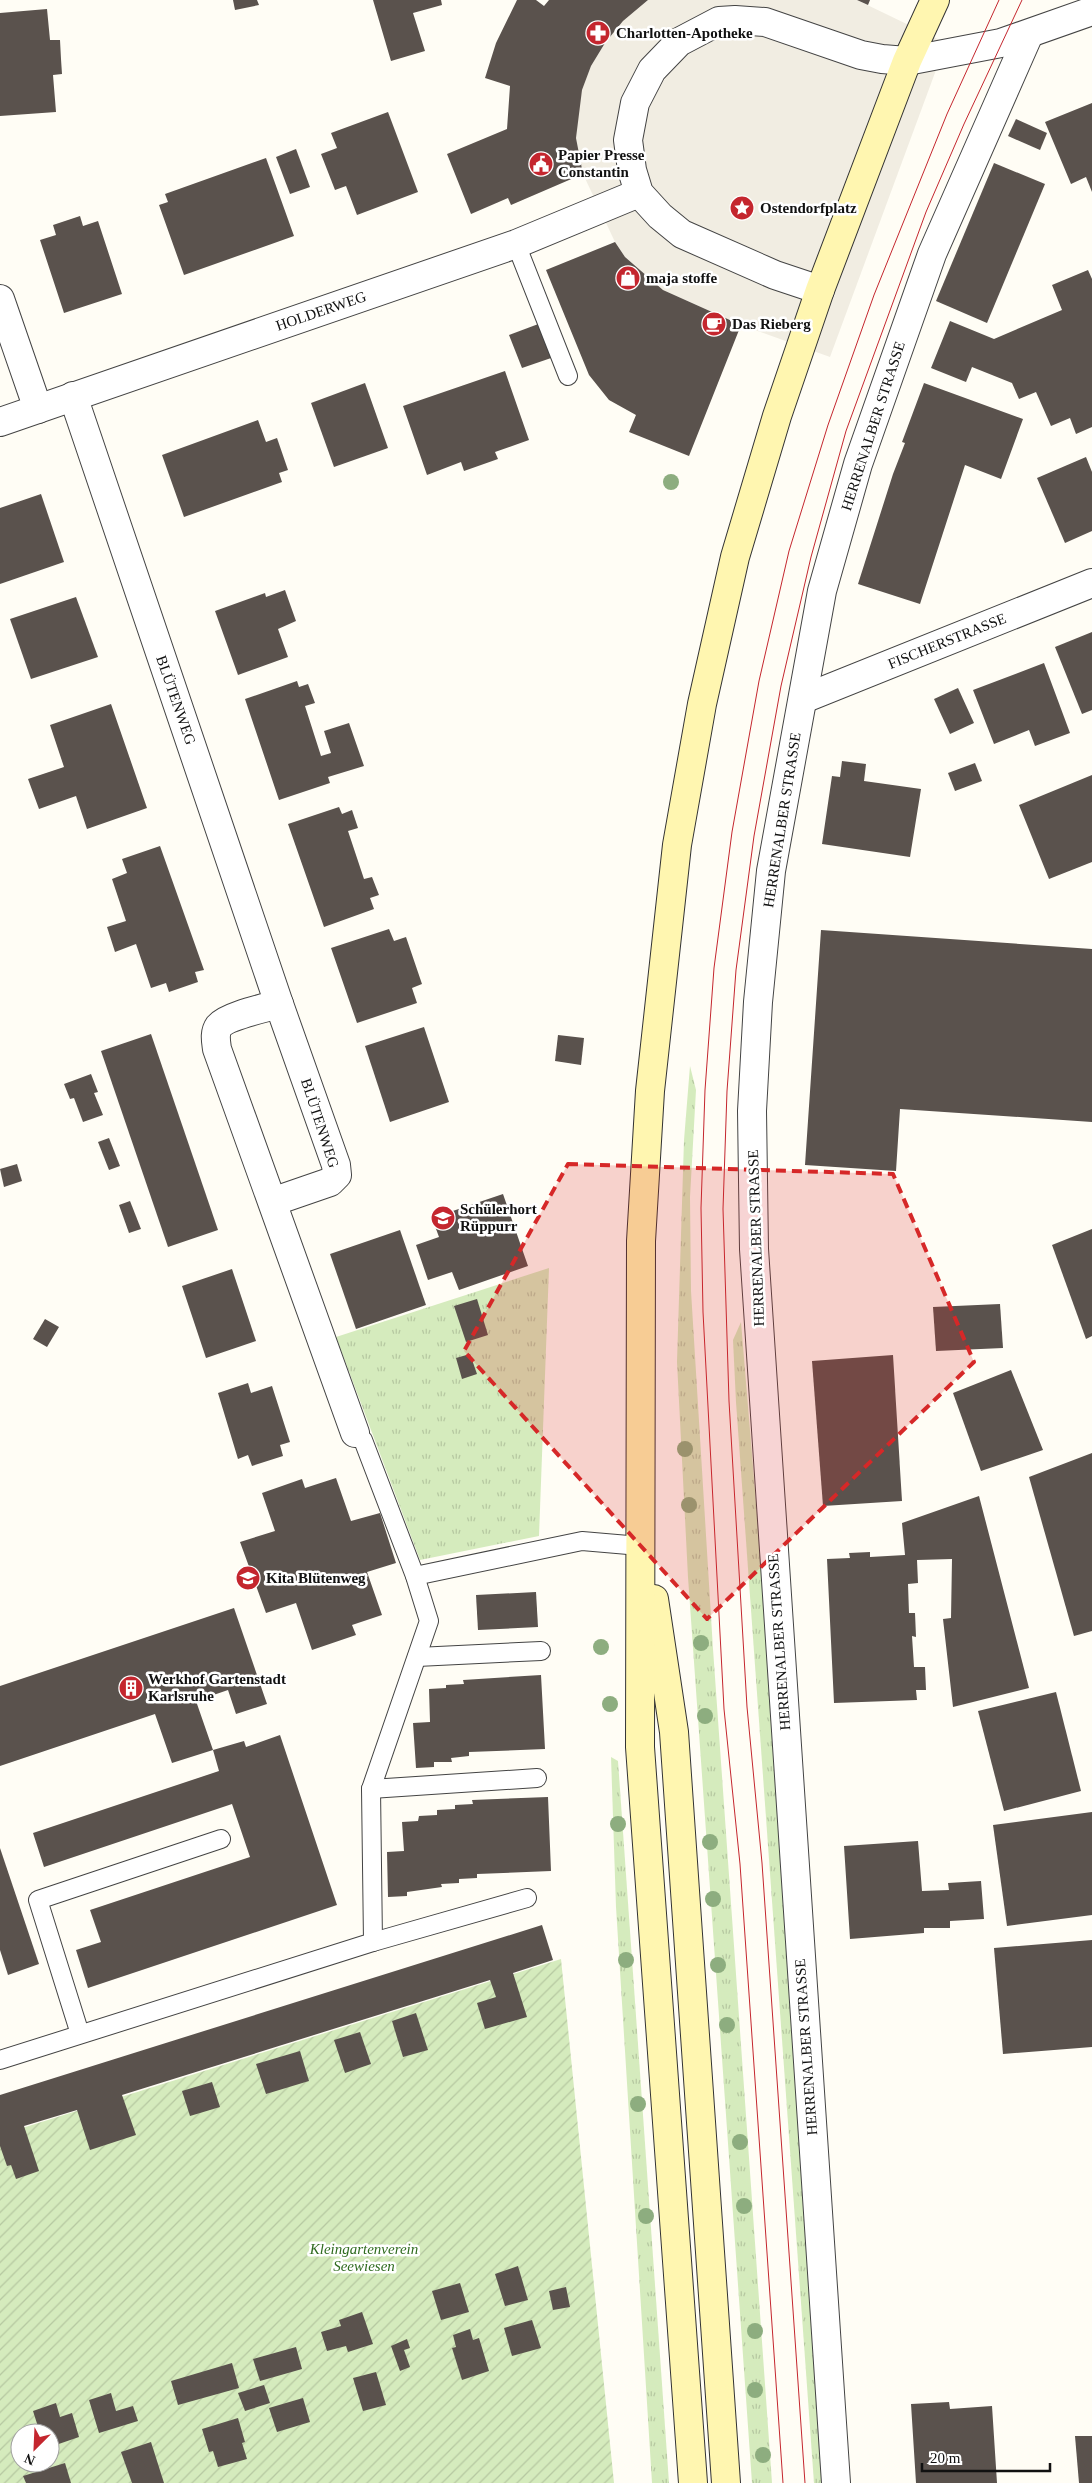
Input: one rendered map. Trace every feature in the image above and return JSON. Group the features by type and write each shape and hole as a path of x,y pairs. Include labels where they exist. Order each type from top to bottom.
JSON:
{"main road":[{"path":"693,2483 640,1747 641,1241 650,1091 677,845 702,704 735,557 777,416 820,290 907,61 935,0"},
{"path":"640,1504 674,1732 726,2483"}],"street":[{"path":"820,290 775,275 682,234 660,216 639,193 632,170 628,140 635,103 652,70 679,42 716,11 735,20 765,22 861,54 882,59 907,61 976,49 1029,34 1092,11"},
{"name":"HERRENALBER STRASSE","path":"836,2483 754,1249 752,1111 758,1002 771,871 822,591 867,437 932,254 1029,34"},
{"name":"HOLDERWEG","path":"0,422 516,244 639,193"},
{"path":"0,299 38,409"},
{"name":"BLÜTENWEG","path":"73,396 279,1004 336,1164 337,1175 330,1182 272,1202"},
{"name":"FISCHERSTRASSE","path":"803,699 1092,583"},
{"path":"279,1004 226,1020 218,1026 215,1036 217,1049 355,1433"}],"lane":[{"path":"516,244 568,376"},
{"path":"355,1433 363,1440 415,1576 429,1621 371,1789 373,1942"},
{"path":"415,1576 582,1541 640,1546"},
{"path":"416,1657 541,1651"},
{"path":"371,1789 537,1778"},
{"path":"80,2034 38,1900 221,1839"},
{"path":"0,2060 373,1942 527,1898"}],"highlighted area":[{"path":"568,1164 893,1174 974,1362 707,1619 464,1351"}],"green space":[{"path":"690,1066 696,1090 690,1197 691,1291 713,1649 772,2483 752,2483 688,1577 677,1362 684,1140"},
{"path":"549,1268 539,1536 420,1560 336,1337"},
{"path":"741,1322 762,1575 822,2483 814,2483 736,1402 733,1340"},
{"path":"611,1757 618,1761 669,2483 652,2483 616,1907"},
{"name":"Kleingartenverein Seewiesen","path":"561,1959 614,2483 0,2483 0,2135"}],"shaded area":[{"name":"Ostendorfplatz","path":"648,0 857,0 946,43 830,357 741,325 663,290 625,257 615,242 583,174 576,138 578,112 582,90 591,66 605,43 623,21"}],"building":[{"path":"233,0 257,0 259,5 235,10"},
{"path":"373,0 441,0 442,5 413,13 425,51 391,61"},
{"path":"517,0 536,0 544,6 549,0 648,0 623,21 605,43 591,66 582,90 576,138 583,174 511,205 508,198 471,214 447,154 507,129 510,86 485,78 496,43"},
{"path":"857,0 870,0 868,5"},
{"path":"47,9 50,40 60,40 62,74 53,75 56,112 0,116 0,13"},
{"path":"1092,103 1092,192 1086,177 1071,184 1045,122"},
{"path":"388,112 418,192 357,215 346,186 335,190 321,154 337,148 331,133"},
{"path":"1016,119 1047,133 1040,150 1008,136"},
{"path":"296,149 310,187 290,194 276,157"},
{"path":"266,158 294,236 184,275 159,205 168,202 165,194"},
{"path":"994,163 1045,184 987,323 936,301"},
{"path":"80,216 83,226 98,221 122,294 64,313 40,240 56,235 53,225"},
{"path":"615,242 625,257 663,290 741,325 689,456 629,432 636,415 609,400 589,375 546,270"},
{"path":"1088,270 1092,279 1092,427 1076,434 1070,418 1051,426 1036,392 1019,399 1012,383 972,367 966,382 931,368 950,321 994,339 1062,310 1052,285"},
{"path":"541,323 554,357 522,368 509,335"},
{"path":"505,371 529,440 495,452 498,459 464,471 461,462 427,475 403,406"},
{"path":"365,383 388,448 334,467 311,403"},
{"path":"924,383 1023,419 1001,479 965,465 920,604 858,584 893,474 905,443 902,442"},
{"path":"258,420 266,442 277,438 288,470 279,473 282,482 184,517 162,455"},
{"path":"1086,457 1092,472 1092,531 1065,543 1037,478"},
{"path":"41,494 64,562 0,584 0,508"},
{"path":"285,590 296,621 278,629 288,657 238,675 215,611 265,593 266,597"},
{"path":"76,597 98,657 31,679 10,619"},
{"path":"1092,632 1092,710 1082,714 1055,647"},
{"path":"1044,663 1070,733 1035,746 1029,730 994,744 973,690"},
{"path":"297,681 299,687 308,684 315,703 305,706 321,756 331,753 324,731 349,723 364,766 328,777 330,783 279,800 245,699"},
{"path":"958,688 974,723 950,734 934,699"},
{"path":"111,704 147,808 87,829 76,796 39,809 28,779 64,767 50,725"},
{"path":"842,761 866,764 864,781 921,789 910,857 822,844 832,776 840,777"},
{"path":"975,763 982,781 955,791 948,773"},
{"path":"1092,775 1092,862 1049,879 1019,805"},
{"path":"339,807 342,814 352,810 358,828 348,831 364,879 372,877 379,895 370,898 374,909 324,927 288,824"},
{"path":"160,846 204,970 195,972 198,982 169,992 166,983 151,988 136,944 115,952 107,927 126,921 112,879 127,873 122,859"},
{"path":"389,929 394,941 406,937 422,984 412,988 417,1003 357,1023 331,948"},
{"path":"821,930 1092,949 1092,1122 900,1109 896,1171 805,1165"},
{"path":"424,1027 449,1102 390,1122 365,1046"},
{"path":"151,1034 218,1230 168,1247 101,1051"},
{"path":"558,1035 584,1038 581,1065 555,1061"},
{"path":"91,1074 98,1092 94,1093 103,1115 83,1122 74,1098 70,1099 64,1084"},
{"path":"109,1138 120,1166 109,1170 98,1142"},
{"path":"17,1164 22,1181 4,1187 0,1169"},
{"path":"503,1194 528,1266 459,1290 452,1272 428,1280 416,1245 439,1237 432,1218"},
{"path":"130,1201 141,1229 129,1233 119,1205"},
{"path":"1092,1229 1092,1336 1086,1339 1052,1245"},
{"path":"400,1230 426,1305 356,1329 330,1254"},
{"path":"232,1269 256,1341 206,1358 182,1286"},
{"path":"477,1299 488,1335 466,1342 454,1306"},
{"path":"1000,1304 1003,1348 936,1351 933,1307"},
{"path":"45,1319 59,1327 47,1347 33,1339"},
{"path":"470,1354 477,1374 462,1379 456,1358"},
{"path":"893,1355 902,1501 823,1506 812,1361"},
{"path":"1011,1370 1043,1450 981,1471 953,1393"},
{"path":"248,1383 251,1393 272,1386 290,1442 280,1445 283,1456 252,1466 248,1455 238,1459 218,1393"},
{"path":"1092,1453 1092,1631 1074,1636 1029,1477"},
{"path":"336,1478 351,1521 380,1513 396,1563 367,1572 382,1615 352,1625 356,1635 312,1650 296,1603 266,1613 240,1542 275,1531 262,1493 302,1479 305,1488"},
{"path":"979,1496 1029,1688 953,1707 943,1619 951,1618 952,1559 917,1560 918,1583 908,1584 909,1613 915,1613 916,1637 912,1636 914,1667 925,1667 926,1690 916,1690 917,1700 834,1703 827,1559 850,1558 849,1553 870,1552 870,1557 905,1555 902,1523"},
{"path":"536,1592 538,1627 478,1630 476,1595"},
{"name":"Werkhof Gartenstadt Karlsruhe","path":"234,1608 267,1704 236,1714 228,1690 196,1701 213,1750 172,1763 155,1714 0,1766 0,1686"},
{"path":"541,1675 545,1749 469,1752 469,1756 451,1758 452,1762 434,1762 434,1767 416,1768 413,1723 430,1722 429,1689 446,1688 446,1685 464,1684 463,1680"},
{"path":"1056,1692 1081,1791 1004,1811 978,1711"},
{"path":"280,1735 337,1905 88,1988 76,1950 101,1942 90,1910 250,1857 232,1804 44,1867 33,1833 219,1771 213,1750 244,1741 246,1747"},
{"path":"548,1797 551,1871 477,1874 477,1878 459,1879 459,1883 441,1884 442,1887 407,1892 407,1896 388,1897 387,1852 404,1851 402,1822 418,1821 419,1816 437,1815 437,1810 455,1809 455,1805 473,1804 472,1800"},
{"path":"1092,1812 1092,1915 1007,1926 993,1825"},
{"path":"918,1841 922,1891 949,1890 948,1883 981,1881 984,1919 950,1921 950,1928 924,1928 924,1933 850,1939 844,1846"},
{"path":"0,1848 39,1964 8,1975 0,1950"},
{"path":"542,1925 553,1960 513,1973 527,2017 485,2029 477,2003 496,1997 490,1980 122,2095 136,2135 90,2150 77,2110 24,2126 39,2171 16,2179 11,2165 7,2166 0,2146 0,2095"},
{"path":"1092,1940 1092,2047 1003,2054 994,1948"},
{"path":"416,2013 428,2050 403,2057 392,2021"},
{"path":"360,2032 371,2064 345,2073 334,2040"},
{"path":"300,2051 309,2081 266,2094 256,2064"},
{"path":"212,2082 220,2107 190,2116 182,2091"},
{"path":"518,2266 528,2300 505,2306 495,2274"},
{"path":"460,2283 469,2312 441,2320 432,2291"},
{"path":"566,2287 570,2307 553,2310 549,2291"},
{"path":"362,2312 373,2344 348,2352 346,2346 327,2351 321,2332 341,2326 339,2320"},
{"path":"532,2320 541,2348 512,2356 504,2328"},
{"path":"470,2329 473,2340 479,2338 489,2371 462,2380 452,2348 456,2347 453,2335"},
{"path":"407,2339 410,2348 404,2350 410,2367 400,2371 391,2346"},
{"path":"296,2347 302,2369 260,2381 253,2359"},
{"path":"232,2363 239,2388 178,2405 171,2381"},
{"path":"376,2372 386,2405 363,2411 353,2378"},
{"path":"264,2385 270,2403 245,2411 238,2393"},
{"path":"111,2393 116,2411 133,2406 138,2421 99,2433 89,2400"},
{"path":"303,2398 310,2422 277,2432 269,2408"},
{"path":"949,2402 950,2409 992,2406 997,2483 916,2483 911,2404"},
{"path":"56,2403 60,2417 72,2413 79,2437 60,2444 60,2423 37,2423 33,2411"},
{"path":"238,2418 245,2442 242,2443 247,2459 218,2467 213,2451 209,2452 202,2429"},
{"path":"1075,2436 1092,2436 1092,2483 1079,2483"},
{"path":"151,2442 164,2483 132,2483 121,2452"},
{"path":"65,2463 71,2483 26,2483 23,2476 33,2473 60,2473 60,2465"}],"tram line":[{"path":"783,2483 740,1864 724,1709 703,1312 701,1208 705,1090 714,968 732,832 759,681 789,551 828,425 874,295 947,114 999,0"},
{"path":"805,2483 762,1863 747,1707 729,1401 723,1209 727,1091 736,970 754,836 781,686 811,557 846,431 926,212 964,124 1022,0"}],"place":[{"name":"Charlotten-Apotheke","path":"598,33"},
{"name":"Papier Presse Constantin","path":"541,164"},
{"name":"Ostendorfplatz","path":"742,208"},
{"name":"maja stoffe","path":"628,278"},
{"name":"Das Rieberg","path":"714,324"},
{"name":"Schülerhort Rüppurr","path":"443,1218"},
{"name":"Kita Blütenweg","path":"248,1578"},
{"name":"Werkhof Gartenstadt Karlsruhe","path":"131,1688"}]}
